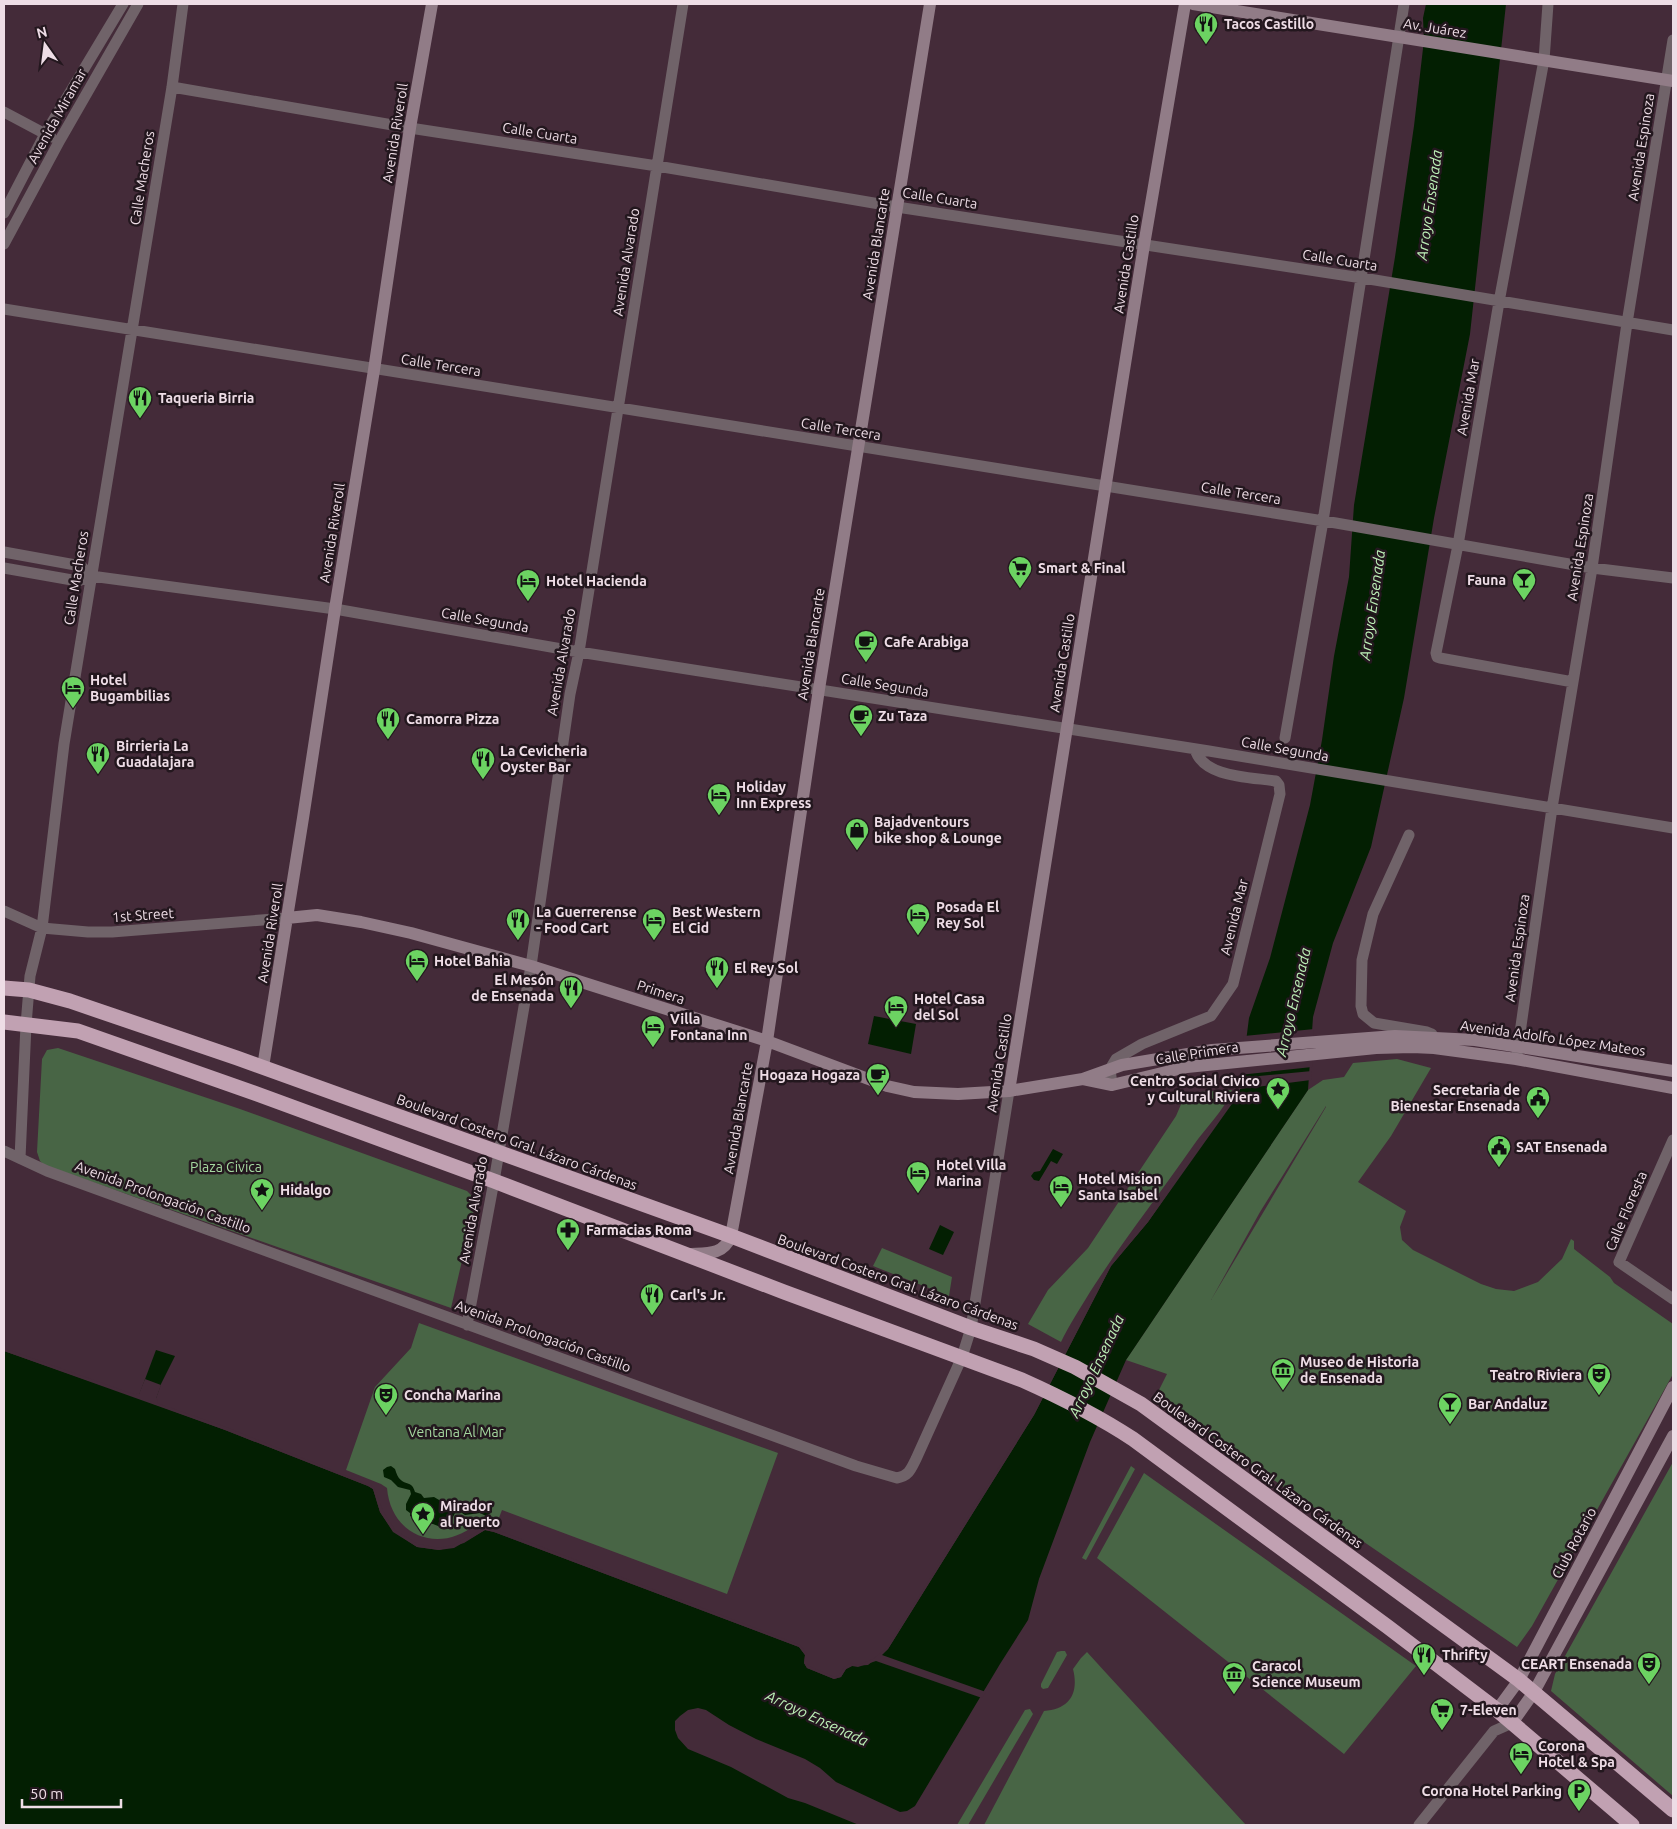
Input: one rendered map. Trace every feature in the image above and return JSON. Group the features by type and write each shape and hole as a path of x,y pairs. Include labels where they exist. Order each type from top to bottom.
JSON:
{"highway":[{"name":"Boulevard Costero Gral. Lázaro Cárdenas","path":"4,988 29,990 70,1001 263,1067 731,1236 971,1328 1034,1349 1075,1367 1141,1404 1519,1680 1673,1810"},
{"path":"4,1022 78,1031 257,1094 962,1357 1058,1396 1124,1433 1388,1627 1497,1710 1632,1825"}],"main road":[{"name":"Avenida Riveroll","path":"263,1067 288,918 334,609 374,370 410,128 432,4"},
{"name":"Avenida Blancarte","path":"731,1236 767,1041 819,690 930,4"},
{"name":"Avenida Castillo","path":"1009,1092 1144,245 1185,4"},
{"name":"Av. Juárez","path":"1193,4 1670,81"},
{"name":"Primera","path":"288,918 317,915 360,922 411,933 531,966 767,1041 887,1086 914,1092 958,1094 1009,1092 1083,1079"},
{"name":"Avenida Adolfo López Mateos","path":"1369,1038 1395,1036 1434,1043 1476,1040 1518,1045 1673,1071"},
{"name":"Calle Primera","path":"1083,1079 1112,1085 1187,1068 1351,1045 1369,1038"},
{"name":"Calle Primera","path":"1083,1079 1122,1065 1212,1050 1351,1045 1376,1048 1434,1043 1516,1059"},
{"name":"Avenida Adolfo López Mateos","path":"1516,1059 1673,1088"},
{"path":"686,1254 701,1254 723,1250 731,1236"},
{"name":"Club Rotario","path":"1497,1710 1519,1680 1673,1388"},
{"path":"1512,1723 1534,1692 1673,1436"}],"street":[{"name":"Avenida Miramar","path":"4,213 45,134 123,4"},
{"name":"Avenida Miramar","path":"4,244 60,140 138,4"},
{"name":"Calle Macheros","path":"20,1158 30,976 42,928 64,744 133,330 172,87 183,4"},
{"name":"Avenida Alvarado","path":"467,1324 531,966 570,694 579,652 683,4"},
{"path":"1286,738 1323,521 1404,4"},
{"name":"Avenida Mar","path":"1548,4 1544,60 1453,543 1437,657 1574,682"},
{"name":"Avenida Espinoza","path":"1516,1059 1552,808 1592,568 1628,323 1670,81 1673,40"},
{"name":"Calle Cuarta","path":"172,87 410,128 657,166 897,207 1375,280 1673,330"},
{"path":"4,112 60,140"},
{"name":"Calle Tercera","path":"4,309 374,370 1336,523 1592,568 1673,578"},
{"path":"4,552 81,566 91,576 78,581 4,568"},
{"name":"Calle Segunda","path":"91,576 334,609 579,652 1067,728 1673,828"},
{"name":"Avenida Mar","path":"1110,1069 1116,1059 1142,1044 1211,1016 1233,984 1280,794 1279,785 1276,781 1218,772 1197,758 1195,749"},
{"path":"1410,835 1373,914 1362,960 1361,1006 1363,1014 1374,1023 1427,1032 1434,1043"},
{"name":"1st Street","path":"4,910 42,928 88,932 112,932 288,918"},
{"path":"1110,1069 1112,1085"},
{"name":"Avenida Castillo","path":"971,1328 1009,1092"},
{"name":"Calle Floresta","path":"1673,1140 1620,1262 1673,1299"},
{"name":"Avenida Prolongación Castillo","path":"4,1152 56,1174 856,1466 897,1478 904,1477 909,1473 962,1357 971,1328"},
{"path":"1494,1731 1497,1710"},
{"path":"1419,1825 1494,1731 1512,1723"}],"green space":[{"name":"Plaza Civica","path":"58,1048 240,1109 467,1191 473,1197 475,1205 451,1308 44,1165 40,1161 37,1152 42,1059 47,1050"},
{"path":"1397,1059 1431,1068 1391,1136 1358,1182 1406,1211 1400,1227 1402,1240 1413,1250 1481,1284 1496,1289 1514,1291 1538,1282 1562,1259 1571,1239 1574,1241 1574,1249 1610,1277 1614,1283 1673,1324 1673,1374 1532,1626 1517,1647 1230,1450 1157,1394 1167,1374 1126,1360 1308,1090 1323,1080 1344,1077 1353,1063","holes":["1326,1107 1211,1300 1260,1212"]},
{"path":"1232,1090 1220,1112 1198,1139 1102,1273 1061,1342 1028,1324 1048,1290 1088,1248 1176,1116 1182,1102 1183,1093"},
{"path":"882,1248 952,1277 949,1296 873,1266"},
{"name":"Ventana Al Mar","path":"419,1323 778,1453 727,1594 502,1510 495,1528 477,1523 463,1533 448,1538 434,1539 420,1536 408,1529 398,1519 391,1505 387,1488 346,1470 375,1387 411,1348"},
{"path":"1673,1462 1673,1796 1551,1691 1555,1674"},
{"path":"1131,1466 1135,1469 1086,1560 1082,1558"},
{"path":"1144,1473 1416,1666 1344,1754 1097,1558"},
{"path":"1065,1651 1067,1655 1048,1688 1043,1689 1041,1684 1057,1652"},
{"path":"1087,1652 1246,1825 984,1825 1044,1711 1060,1707 1070,1698 1075,1685 1073,1669"},
{"path":"1030,1709 1033,1714 968,1825 957,1825 1025,1710"}],"water":[{"name":"Arroyo Ensenada","path":"1426,4 1506,4 1470,334 1434,518 1404,698 1371,847 1333,943 1313,1017 1308,1090 1126,1360 1090,1442 1039,1579 1028,1620 915,1806 907,1811 900,1812 836,1782 820,1768 805,1759 756,1739 706,1710 698,1708 688,1710 675,1721 675,1730 678,1738 688,1749 731,1767 788,1798 859,1825 4,1825 4,1351 138,1398 156,1350 175,1356 161,1384 154,1404 368,1486 373,1489 380,1512 393,1531 417,1547 439,1550 464,1543 485,1530 494,1532 799,1647 805,1655 804,1663 807,1668 834,1679 841,1677 846,1669 852,1666 868,1665 888,1649 1034,1415 1111,1266 1148,1222 1240,1089 1249,1018 1270,958 1310,805 1322,740 1334,656 1349,577 1354,505 1395,257 1414,126 1424,40 1423,18"},
{"path":"874,1016 916,1024 911,1054 868,1044"},
{"path":"1053,1149 1063,1154 1057,1164 1051,1161 1039,1181 1034,1180 1031,1176 1034,1172 1040,1171"},
{"path":"940,1225 954,1232 943,1255 929,1249"},
{"path":"391,1466 403,1482 411,1485 415,1492 421,1494 424,1498 434,1497 451,1507 459,1505 472,1511 479,1508 483,1503 488,1503 492,1505 492,1512 486,1516 480,1513 465,1515 456,1511 448,1527 444,1526 443,1528 424,1523 410,1516 410,1513 406,1510 406,1504 411,1494 410,1490 398,1487 391,1480 384,1477 383,1470"}],"pier":[{"path":"1314,1029 1312,1067 1239,1075 1244,1036"},
{"path":"1312,1071 1311,1080 1240,1089 1239,1094 1148,1222 1111,1266 1034,1415 888,1649 882,1655 986,1692 982,1698 876,1661 858,1667 852,1666 846,1669 841,1677 834,1679 807,1668 804,1663 805,1655 799,1647 494,1532 485,1530 454,1548 439,1550 417,1547 393,1532 380,1512 373,1489 368,1486 225,1430 4,1351 4,1348 136,1395 137,1393 139,1394 145,1379 161,1385 156,1399 158,1400 157,1403 226,1427 374,1487 383,1511 395,1530 418,1544 439,1548 453,1545 484,1528 495,1529 800,1645 807,1654 809,1666 834,1677 839,1675 844,1667 852,1663 858,1665 873,1659 887,1648 1032,1414 1109,1265 1146,1220 1237,1093 1239,1078"}],"place":[{"name":"Tacos Castillo","path":"1206,45"},
{"name":"Taqueria Birria","path":"140,419"},
{"name":"Smart & Final","path":"1020,589"},
{"name":"Fauna","path":"1524,601"},
{"name":"Hotel Hacienda","path":"528,602"},
{"name":"Cafe Arabiga","path":"866,663"},
{"name":"Hotel Bugambilias","path":"73,709"},
{"name":"Zu Taza","path":"861,737"},
{"name":"Camorra Pizza","path":"388,740"},
{"name":"Birrieria La Guadalajara","path":"98,775"},
{"name":"La Cevicheria Oyster Bar","path":"483,780"},
{"name":"Holiday Inn Express","path":"719,816"},
{"name":"Bajadventours bike shop & Lounge","path":"857,851"},
{"name":"Posada El Rey Sol","path":"918,936"},
{"name":"La Guerrerense - Food Cart","path":"518,941"},
{"name":"Best Western El Cid","path":"654,941"},
{"name":"Hotel Bahia","path":"417,982"},
{"name":"El Rey Sol","path":"717,989"},
{"name":"El Mesón de Ensenada","path":"571,1009"},
{"name":"Hotel Casa del Sol","path":"896,1028"},
{"name":"Villa Fontana Inn","path":"653,1048"},
{"name":"Hogaza Hogaza","path":"878,1096"},
{"name":"Centro Social Civico y Cultural Riviera","path":"1278,1110"},
{"name":"Secretaria de Bienestar Ensenada","path":"1538,1119"},
{"name":"SAT Ensenada","path":"1499,1168"},
{"name":"Hotel Villa Marina","path":"918,1194"},
{"name":"Hotel Mision Santa Isabel","path":"1061,1208"},
{"name":"Hidalgo","path":"262,1211"},
{"name":"Farmacias Roma","path":"568,1251"},
{"name":"Carl's Jr.","path":"652,1316"},
{"name":"Museo de Historia de Ensenada","path":"1283,1391"},
{"name":"Teatro Riviera","path":"1599,1396"},
{"name":"Concha Marina","path":"386,1416"},
{"name":"Bar Andaluz","path":"1450,1425"},
{"name":"Mirador al Puerto","path":"423,1535"},
{"name":"Thrifty","path":"1424,1676"},
{"name":"CEART Ensenada","path":"1649,1685"},
{"name":"Caracol Science Museum","path":"1234,1695"},
{"name":"7-Eleven","path":"1442,1731"},
{"name":"Corona Hotel & Spa","path":"1521,1775"},
{"name":"Corona Hotel Parking","path":"1579,1812"}]}
